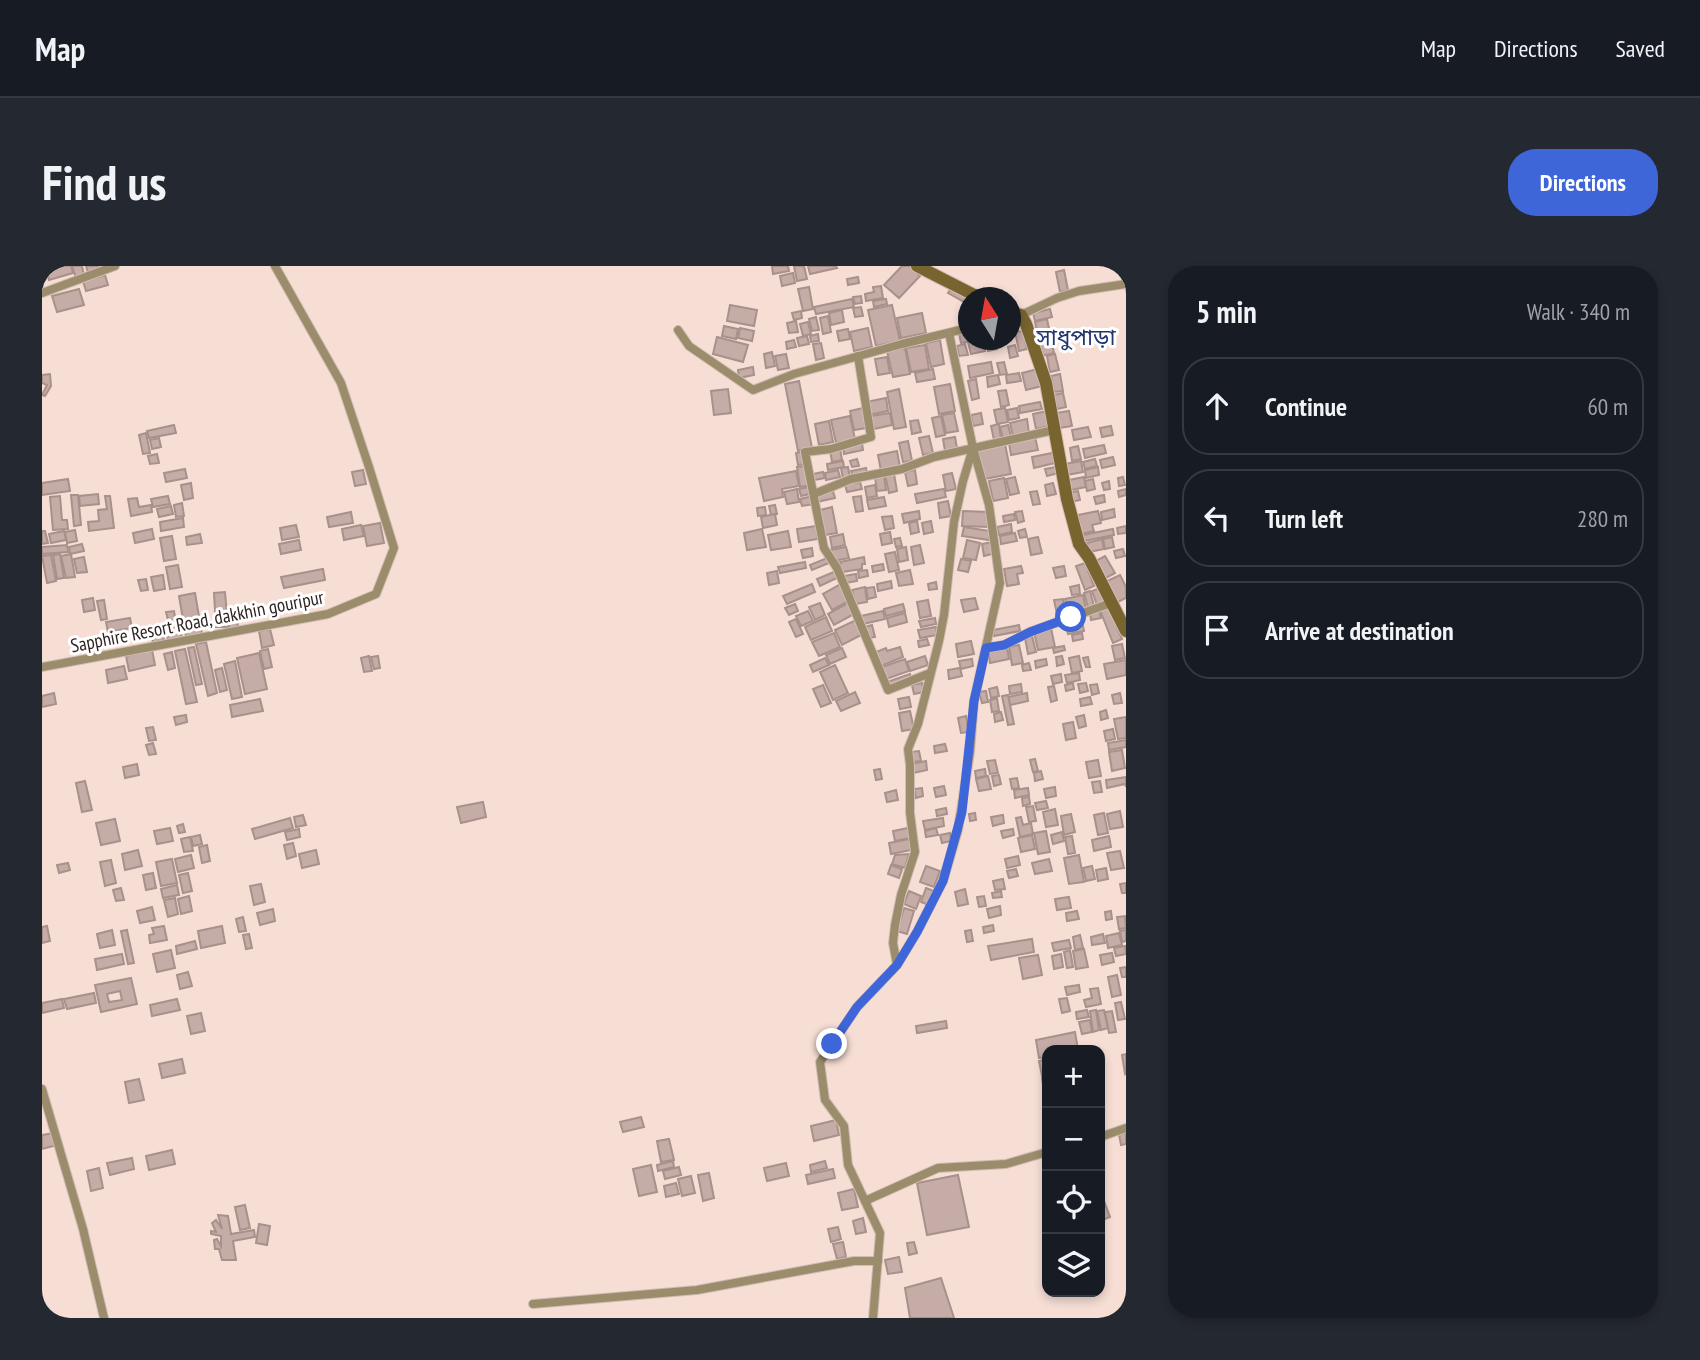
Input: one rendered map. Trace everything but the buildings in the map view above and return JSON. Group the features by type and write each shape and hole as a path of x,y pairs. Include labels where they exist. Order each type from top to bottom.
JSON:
{"street":[{"path":"42,293 115,266"},
{"name":"Sapphire Resort Road, dakkhin gouripur","path":"42,667 328,614 376,594 394,548 341,383 275,266"},
{"path":"917,266 958,287"},
{"path":"1021,312 1079,291 1126,284"},
{"path":"678,330 689,346 753,390 794,374 958,331"},
{"path":"1021,330 1046,383 1079,544 1116,604 1126,631"},
{"path":"873,1318 880,1233 848,1165 844,1126 825,1100 820,1062 857,1007 897,965 917,932 943,881 958,830 974,701 1000,583 989,505 973,448 949,333"},
{"path":"858,356 871,437 831,449 805,452 824,548 837,568 888,690 930,673"},
{"path":"814,494 851,480 902,469 934,457 1054,430"},
{"path":"897,965 893,943 895,925 901,895 915,852 910,813 908,748 918,724 944,615 954,522 973,448"},
{"path":"986,648 1004,645 1030,632 1116,604"},
{"path":"42,1089 83,1229 104,1318"},
{"path":"1105,1135 1126,1128"},
{"path":"865,1201 938,1168 1006,1164 1042,1153"},
{"path":"533,1304 697,1290 854,1261 878,1261"}],"district":[{"name":"সাধুপাড়া","path":"1076,337"}],"route":[{"path":"832,1044 857,1007 897,965 943,881 962,812 974,701 986,648 1004,645 1071,617"}]}
